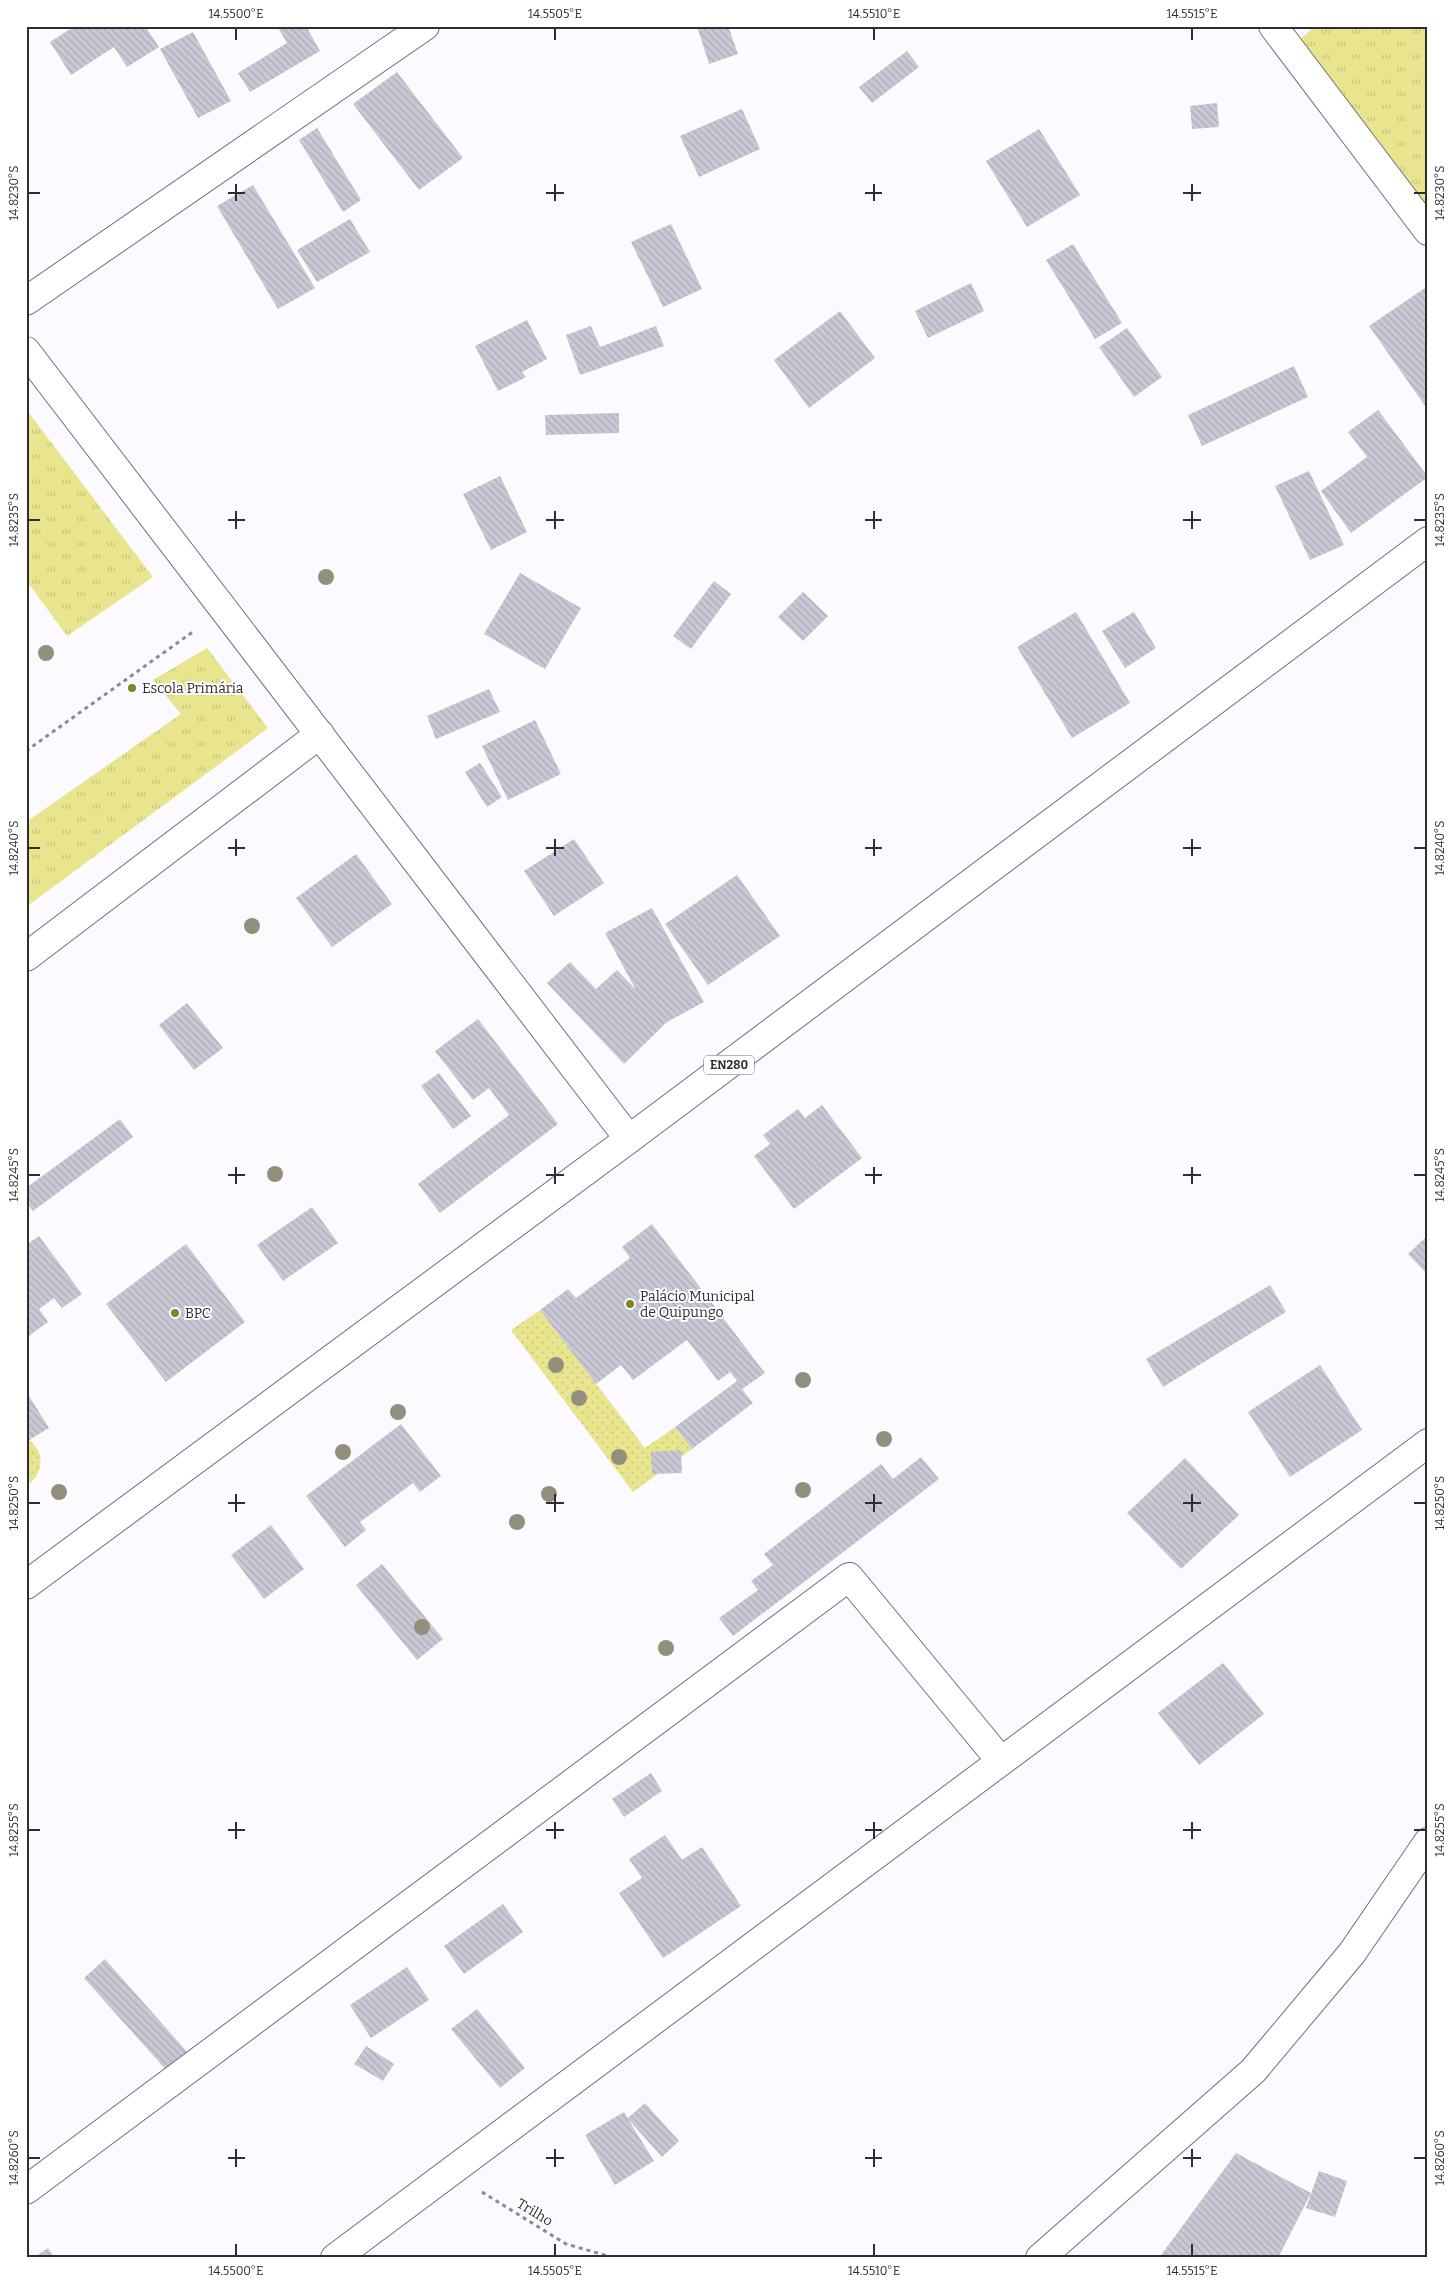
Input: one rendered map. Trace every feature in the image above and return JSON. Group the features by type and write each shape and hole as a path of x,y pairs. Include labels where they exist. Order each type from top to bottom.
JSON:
{"street":[{"path":"26,301 425,26"},
{"path":"1273,26 1428,231"},
{"path":"26,351 630,1139"},
{"name":"EN280","path":"26,1585 630,1139 1428,541"},
{"path":"26,957 320,734"},
{"path":"334,2258 1428,1443"},
{"path":"26,2190 849,1578 1001,1761"},
{"path":"1040,2258 1253,2071 1352,1954 1428,1842"}],"path":[{"path":"26,751 194,631"},
{"name":"Trilho","path":"449,2172 566,2244 615,2258"}],"green space":[{"path":"1315,26 1428,26 1428,231 1290,49"},
{"path":"26,409 153,577 67,636 26,580"},
{"path":"207,648 268,728 26,907 26,822 181,714 153,680"},
{"path":"540,1310 645,1448 675,1427 692,1449 633,1492 511,1330"},
{"path":"26,1438 37,1449 41,1462 37,1475 26,1486"}],"building":[{"path":"75,26 145,26 159,47 127,67 114,47 71,75 50,42"},
{"path":"277,26 306,26 320,51 250,92 238,73 287,43"},
{"path":"697,26 728,26 738,54 709,64"},
{"path":"193,32 231,101 198,118 160,49"},
{"path":"907,51 919,67 872,103 859,87"},
{"path":"397,72 463,158 419,190 353,104"},
{"path":"1217,103 1219,127 1192,129 1190,106"},
{"path":"742,109 760,149 699,177 680,136"},
{"path":"317,128 361,200 343,212 299,140"},
{"path":"1039,129 1080,195 1027,227 986,161"},
{"path":"253,185 315,288 278,309 217,206"},
{"path":"350,219 370,252 317,282 297,250"},
{"path":"671,224 702,289 663,307 631,242"},
{"path":"1073,244 1122,323 1095,339 1046,260"},
{"path":"971,283 984,311 928,338 915,311"},
{"path":"1428,286 1428,410 1369,326"},
{"path":"840,311 875,358 809,408 774,360"},
{"path":"527,320 547,359 522,372 526,377 498,391 475,346"},
{"path":"591,326 600,347 656,326 664,346 580,375 566,335"},
{"path":"1127,328 1162,377 1134,397 1099,347"},
{"path":"1294,366 1308,397 1202,446 1188,415"},
{"path":"1378,410 1428,477 1351,533 1321,491 1367,457 1348,432"},
{"path":"619,413 619,433 546,435 545,415"},
{"path":"1309,471 1344,545 1310,560 1275,486"},
{"path":"500,476 527,532 491,550 463,494"},
{"path":"520,573 581,608 545,669 484,634"},
{"path":"714,581 731,594 691,649 673,636"},
{"path":"803,592 828,616 803,641 778,617"},
{"path":"1076,612 1130,703 1072,738 1017,647"},
{"path":"1134,612 1156,648 1125,668 1102,631"},
{"path":"489,689 500,712 436,739 427,716"},
{"path":"535,720 561,774 508,800 482,746"},
{"path":"480,763 502,797 487,807 465,772"},
{"path":"574,839 604,883 554,916 524,871"},
{"path":"356,854 392,904 332,947 296,898"},
{"path":"737,875 780,936 708,985 665,924"},
{"path":"652,908 704,1002 667,1022 624,1064 547,983 570,962 596,989 617,970 636,990 605,933"},
{"path":"187,1003 223,1048 194,1070 159,1025"},
{"path":"478,1019 558,1124 440,1213 418,1184 509,1115 489,1088 473,1100 435,1051"},
{"path":"439,1073 471,1116 453,1129 421,1086"},
{"path":"822,1105 862,1158 794,1209 754,1156 770,1144 763,1135 798,1109 805,1118"},
{"path":"120,1119 133,1137 33,1211 26,1202 26,1188"},
{"path":"312,1207 338,1243 283,1281 257,1245"},
{"name":"Palácio Municipal de Quipungo","path":"652,1224 765,1373 742,1389 753,1403 692,1449 675,1427 737,1381 730,1372 718,1381 687,1340 633,1380 621,1365 596,1384 540,1310 568,1289 576,1298 630,1258 622,1247"},
{"path":"1428,1235 1428,1275 1408,1254"},
{"path":"39,1236 82,1294 62,1308 54,1298 39,1309 48,1322 26,1338 26,1245"},
{"name":"BPC","path":"186,1244 245,1322 166,1382 106,1304"},
{"path":"1270,1285 1286,1312 1163,1387 1146,1359"},
{"path":"1320,1365 1362,1430 1290,1477 1248,1412"},
{"path":"29,1396 49,1428 26,1442 26,1398"},
{"path":"401,1424 441,1476 420,1492 413,1483 360,1522 366,1530 345,1547 306,1496"},
{"path":"681,1450 682,1473 652,1474 651,1452"},
{"path":"921,1457 939,1479 733,1636 719,1618 758,1590 751,1581 773,1565 764,1554 881,1464 893,1479"},
{"path":"1185,1458 1239,1515 1181,1569 1127,1513"},
{"path":"271,1525 304,1569 264,1599 231,1555"},
{"path":"382,1564 443,1639 417,1660 356,1585"},
{"path":"1223,1663 1264,1714 1199,1765 1158,1713"},
{"path":"651,1773 662,1791 624,1817 612,1799"},
{"path":"665,1835 682,1860 702,1847 741,1906 663,1958 619,1893 642,1878 629,1859"},
{"path":"503,1904 523,1932 464,1974 444,1946"},
{"path":"105,1959 196,2062 175,2080 84,1978"},
{"path":"407,1967 429,2000 371,2038 350,2005"},
{"path":"477,2009 525,2068 500,2088 451,2029"},
{"path":"366,2046 394,2064 383,2081 354,2064"},
{"path":"645,2103 679,2141 662,2157 628,2119 654,2161 615,2185 585,2135 624,2112 628,2118"},
{"path":"1236,2153 1311,2193 1278,2258 1159,2258"},
{"path":"1319,2171 1347,2181 1335,2217 1306,2208"},
{"path":"48,2248 55,2258 33,2258"}],"place":[{"name":"Escola Primária","path":"132,688"},
{"name":"Palácio Municipal de Quipungo","path":"630,1304"},
{"name":"BPC","path":"175,1313"}]}
